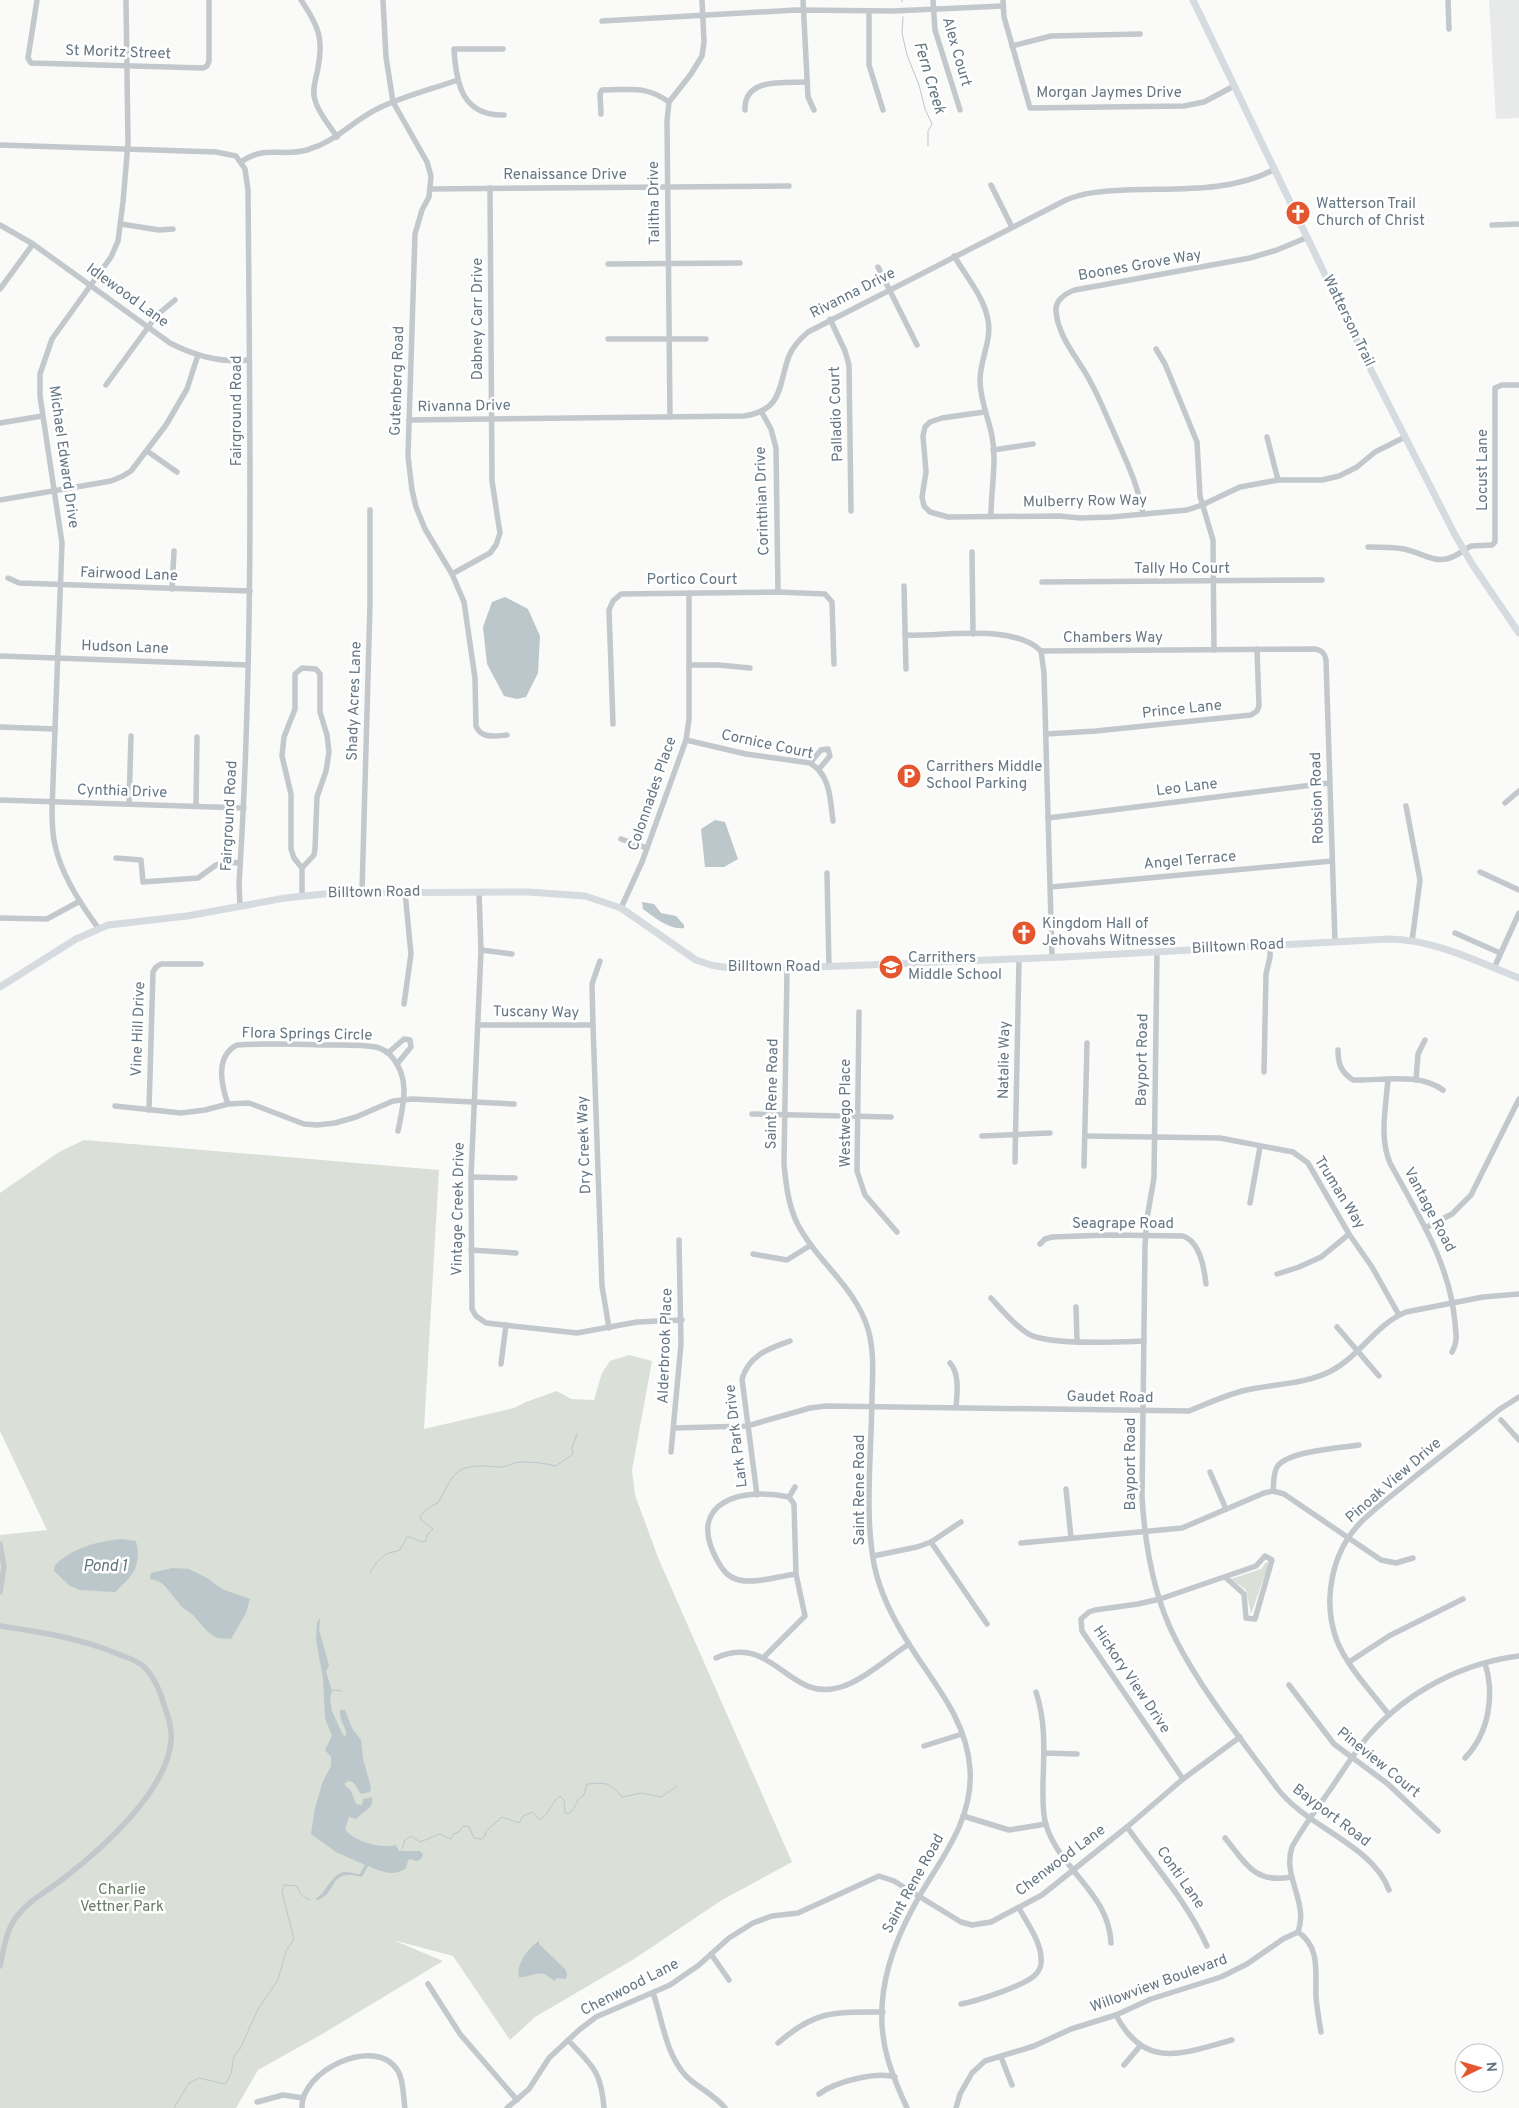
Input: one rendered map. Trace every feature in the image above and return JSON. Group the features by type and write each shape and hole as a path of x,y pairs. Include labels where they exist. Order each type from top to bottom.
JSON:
{"main road":[{"name":"Watterson Trail","path":"1193,0 1405,437 1464,550 1519,633"},
{"name":"Billtown Road","path":"0,987 65,945 117,923 187,916 302,895 362,892 568,894 600,900 621,908 683,952 701,962 741,970 1019,959 1389,939 1412,940 1437,946 1519,978"}],"street":[{"name":"St Moritz Street","path":"37,0 29,61 34,63 204,68 209,61 208,0"},
{"name":"Michael Edward Drive","path":"99,929 80,901 56,852 53,832 52,802 62,543 39,390 40,374 48,346 116,248 121,224 127,149 126,0"},
{"path":"301,0 315,22 320,36 321,56 314,90 315,101 337,137"},
{"name":"Gutenberg Road","path":"382,0 386,57 393,102 427,162 431,176 430,190 415,234 409,466 416,507 425,529 452,574 464,602 475,678 476,726 478,732 483,735 507,735"},
{"path":"600,114 602,90 647,90 658,94 669,102 692,74 702,56 704,42 702,0"},
{"path":"803,0 808,97 814,110"},
{"name":"Alex Court","path":"933,0 935,30 960,110"},
{"path":"1448,0 1449,29"},
{"path":"602,21 803,10 933,10 1003,3"},
{"name":"Morgan Jaymes Drive","path":"1003,3 1012,46 1030,108 1184,106 1204,102 1234,86"},
{"path":"868,11 869,65 883,110"},
{"path":"1012,46 1051,36 1140,34"},
{"path":"503,49 454,50 458,80 466,100 472,107 483,114 504,115"},
{"path":"0,145 222,152 236,156 241,162 254,153 304,151 319,146 337,137 372,112 393,102 458,80"},
{"path":"745,110 748,96 757,87 769,84 807,82"},
{"name":"Talitha Drive","path":"669,102 667,129 670,417"},
{"name":"Fairground Road","path":"240,906 250,591 248,190 245,169 241,162"},
{"name":"Rivanna Drive","path":"410,420 744,416 761,411 773,401 780,391 790,356 797,343 808,332 830,319 1066,200 1084,194 1232,184 1259,177 1275,169"},
{"path":"991,185 1012,227"},
{"name":"Renaissance Drive","path":"430,190 789,186"},
{"name":"Dabney Carr Drive","path":"452,574 490,553 496,545 500,533 492,481 490,188"},
{"name":"Idlewood Lane","path":"0,224 33,244 170,344 224,361 249,360"},
{"path":"121,224 159,230 173,229"},
{"path":"1492,225 1519,224"},
{"name":"Boones Grove Way","path":"1143,514 1134,479 1091,382 1071,352 1060,327 1056,310 1058,302 1066,294 1075,290 1250,258 1277,250 1308,237"},
{"path":"0,290 33,244"},
{"path":"954,256 983,303 988,320 988,339 980,377 984,412 992,436 994,466 991,516"},
{"path":"608,264 740,263"},
{"path":"878,266 917,345"},
{"path":"106,385 165,306 175,300"},
{"name":"Palladio Court","path":"830,319 845,351 849,365 851,511"},
{"path":"608,340 706,339"},
{"path":"1156,349 1165,364 1197,442 1200,496 1210,526 1212,540 1214,650"},
{"path":"0,500 111,481 131,471 147,451 181,400 198,354"},
{"name":"Locust Lane","path":"1464,550 1471,546 1492,545 1495,542 1495,388 1502,385 1519,385"},
{"name":"Corinthian Drive","path":"761,411 771,429 776,448 778,592"},
{"name":"Mulberry Row Way","path":"984,412 942,418 930,422 926,427 923,436 926,472 922,497 924,506 934,514 948,517 1080,518 1187,510 1240,487 1278,480 1322,480 1339,476 1357,467 1375,452 1405,437"},
{"path":"0,423 42,416"},
{"path":"1267,437 1278,480"},
{"path":"993,450 1033,444"},
{"path":"147,451 177,472"},
{"name":"Shady Acres Lane","path":"362,892 370,604 370,510"},
{"path":"1368,547 1404,549 1436,560 1456,556 1464,550"},
{"path":"172,589 174,550"},
{"path":"972,552 974,634"},
{"name":"Fairwood Lane","path":"8,578 16,583 250,591"},
{"name":"Tally Ho Court","path":"1042,582 1322,580"},
{"path":"904,586 906,669"},
{"name":"Colonnades Place","path":"621,908 647,848 686,740 689,719 689,593"},
{"name":"Portico Court","path":"613,724 609,610 612,601 621,594 822,593 832,602 834,664"},
{"name":"Chambers Way","path":"905,635 974,634 1015,636 1035,645 1041,651 1315,648 1324,654"},
{"name":"Prince Lane","path":"1046,734 1096,731 1251,715 1259,706 1257,649"},
{"path":"1041,651 1044,672 1052,957"},
{"name":"Robsion Road","path":"1324,654 1330,783 1334,942"},
{"name":"Hudson Lane","path":"0,656 248,665"},
{"path":"689,665 750,668"},
{"path":"302,868 314,854 317,797 326,771 329,752 327,735 320,712 320,674 316,669 302,668 295,674 295,709 284,737 282,756 291,794 291,849 294,858 302,868 302,895"},
{"path":"0,727 55,729"},
{"path":"129,804 131,736"},
{"path":"196,806 198,737"},
{"name":"Cornice Court","path":"686,740 738,752 810,764 819,769 829,790 833,821"},
{"path":"810,764 821,750 828,750 830,756 819,769"},
{"name":"Leo Lane","path":"1048,818 1330,783"},
{"path":"1504,803 1519,791"},
{"name":"Cynthia Drive","path":"0,800 244,808"},
{"path":"1406,806 1420,880 1412,940"},
{"path":"622,839 647,848"},
{"path":"116,858 141,860 143,882 198,878 216,865 228,862 240,863"},
{"name":"Angel Terrace","path":"1051,887 1332,861"},
{"path":"1480,872 1519,890"},
{"path":"826,873 829,967"},
{"path":"404,1004 411,954 405,892"},
{"name":"Vintage Creek Drive","path":"479,892 481,950 471,1178 472,1309 482,1321 575,1333 637,1322 682,1320"},
{"path":"0,918 47,919 80,901"},
{"path":"1494,968 1519,913"},
{"path":"1455,933 1500,953"},
{"path":"1264,1072 1266,974 1270,957 1270,946"},
{"path":"481,950 512,954"},
{"name":"Bayport Road","path":"1157,952 1155,1137 1153,1184 1146,1235 1144,1342 1142,1497 1144,1530 1149,1561 1160,1600 1175,1638 1188,1663 1281,1794 1290,1804 1370,1861 1381,1874 1389,1890"},
{"name":"Natalie Way","path":"1015,1162 1019,959"},
{"name":"Dry Creek Way","path":"600,961 592,984 593,1025 602,1286 609,1328"},
{"name":"Vine Hill Drive","path":"149,1110 153,972 156,966 161,964 202,964"},
{"name":"Saint Rene Road","path":"787,969 784,1164 788,1195 798,1224 811,1245 850,1291 868,1328 873,1360 870,1520 873,1556 884,1598 894,1621 950,1705 962,1734 970,1771 968,1800 954,1839 904,1922 891,1954 882,2012 886,2050 894,2077 907,2108"},
{"name":"Westwego Place","path":"860,1012 857,1166 860,1181 870,1203 897,1232"},
{"name":"Tuscany Way","path":"478,1024 593,1025"},
{"path":"388,1053 404,1038 410,1040 411,1047 397,1064"},
{"path":"1416,1080 1418,1054 1425,1040"},
{"path":"1084,1166 1087,1043"},
{"name":"Flora Springs Circle","path":"228,1104 222,1064 227,1051 237,1044 376,1047 388,1053 397,1064 404,1083 404,1100 398,1131"},
{"path":"1338,1050 1339,1066 1353,1080 1416,1080 1429,1083 1443,1090"},
{"name":"Vantage Road","path":"1388,1079 1384,1138 1386,1150 1390,1163 1443,1265 1453,1302 1456,1339 1452,1352"},
{"path":"1425,1228 1452,1214 1471,1195 1519,1099"},
{"path":"115,1106 181,1113 205,1110 228,1104 249,1103 304,1124 317,1125 335,1123 393,1101 514,1104"},
{"path":"752,1114 891,1117"},
{"path":"982,1136 1050,1133"},
{"name":"Truman Way","path":"1086,1136 1220,1138 1293,1152 1308,1163 1399,1315"},
{"path":"1250,1203 1260,1147"},
{"path":"471,1178 516,1178"},
{"path":"1277,1274 1321,1257 1349,1234"},
{"name":"Seagrape Road","path":"1040,1244 1045,1239 1052,1237 1183,1236 1191,1240 1198,1250 1206,1284"},
{"name":"Alderbrook Place","path":"671,1452 682,1320 679,1240"},
{"path":"753,1254 781,1261 787,1260 811,1245"},
{"path":"471,1250 516,1253"},
{"name":"Gaudet Road","path":"674,1428 747,1426 818,1407 1189,1411 1242,1391 1315,1377 1342,1364 1399,1315 1497,1294 1519,1294"},
{"path":"991,1298 1020,1328 1031,1336 1045,1340 1144,1342"},
{"path":"1076,1307 1077,1341"},
{"path":"500,1364 506,1325"},
{"path":"1336,1327 1379,1376"},
{"name":"Lark Park Drive","path":"757,1495 741,1384 747,1366 760,1353 790,1341"},
{"path":"950,1363 954,1368 956,1377 956,1408"},
{"name":"Pinoak View Drive","path":"1389,1715 1349,1662 1337,1641 1330,1606 1334,1569 1349,1538 1380,1505 1500,1408 1519,1397"},
{"path":"1501,1420 1519,1440"},
{"path":"1273,1491 1275,1472 1284,1460 1300,1455 1360,1445"},
{"path":"1210,1472 1226,1509"},
{"path":"789,1497 795,1487"},
{"path":"1066,1489 1071,1538"},
{"path":"1021,1543 1144,1530 1182,1528 1273,1491 1284,1494 1386,1562 1396,1563 1413,1558"},
{"path":"789,1497 757,1495 732,1497 717,1508 708,1529 708,1539 713,1553 724,1572 738,1580 753,1580 796,1574"},
{"path":"764,1657 797,1622 805,1617 796,1574 794,1504 789,1497"},
{"path":"873,1556 917,1547 931,1542 961,1522"},
{"path":"931,1542 987,1624"},
{"path":"0,1544 4,1563 0,1592"},
{"name":"Hickory View Drive","path":"1183,1779 1082,1631 1082,1617 1095,1610 1160,1600 1256,1566 1265,1556 1272,1560 1256,1619 1246,1618 1244,1594 1225,1577"},
{"path":"1349,1662 1389,1636 1463,1599"},
{"path":"0,1626 79,1640 136,1662 148,1672 161,1696 170,1725 171,1741 162,1771 153,1788 140,1805 95,1853 27,1905 16,1916 6,1940 0,1966"},
{"path":"716,1658 740,1652 764,1657 807,1687 830,1689 842,1687 855,1681 909,1644"},
{"path":"1321,2032 1316,1996 1316,1957 1309,1944 1298,1932 1301,1921 1301,1906 1291,1877 1289,1860 1292,1846 1352,1758 1370,1734 1389,1715 1433,1684 1461,1671 1485,1663 1519,1656"},
{"path":"1465,1758 1475,1746 1486,1720 1490,1684 1485,1663"},
{"name":"Pineview Court","path":"1289,1685 1326,1736 1388,1784 1438,1831"},
{"path":"1036,1692 1042,1713 1044,1753 1043,1801 1046,1824 1056,1846 1099,1903 1109,1926 1111,1943"},
{"path":"924,1746 962,1734"},
{"name":"Chenwood Lane","path":"506,2108 528,2090 549,2058 596,2017 618,2006 653,1993 684,1976 729,1938 753,1923 772,1916 798,1913 876,1876 887,1878 951,1917 972,1925 992,1922 1042,1895 1075,1870 1183,1779 1240,1737"},
{"path":"1044,1753 1077,1754"},
{"path":"963,1816 1009,1830 1046,1824"},
{"name":"Conti Lane","path":"1127,1827 1190,1913 1207,1946"},
{"path":"1225,1838 1258,1874 1272,1879 1291,1877"},
{"path":"961,2004 974,2002 1029,1979 1037,1972 1041,1964 1040,1951 1019,1908"},
{"name":"Willowview Boulevard","path":"956,2108 960,2094 976,2069 985,2061 1034,2046 1071,2029 1116,2016 1151,1999 1221,1977 1247,1964 1283,1939 1298,1932"},
{"path":"711,1954 729,1980"},
{"path":"428,1984 474,2052 518,2100"},
{"path":"653,1993 674,2059 689,2079 710,2093 725,2108"},
{"path":"778,2043 798,2026 821,2015 840,2012 882,2012"},
{"path":"1116,2016 1129,2036 1140,2046 1164,2053 1179,2054 1232,2040"},
{"path":"568,2040 596,2072 603,2088 604,2108"},
{"path":"1124,2064 1140,2046"},
{"path":"302,2108 302,2098 319,2076 336,2064 353,2058 374,2056 385,2059 397,2070 401,2080 406,2108"},
{"path":"1001,2057 1012,2086"},
{"path":"820,2094 849,2080 885,2074 894,2077"},
{"path":"257,2102 283,2095 302,2098"}],"shaded area":[{"path":"1489,0 1519,0 1519,118 1496,119"}],"green space":[{"name":"Charlie Vettner Park","path":"84,1140 439,1170 424,1429 514,1408 557,1391 571,1399 594,1400 602,1373 610,1361 629,1355 652,1361 632,1470 635,1495 659,1560 792,1862 722,1900 634,1959 535,2017 510,2040 453,1956 393,1940 443,1961 324,2033 258,2070 236,2108 0,2108 0,1535 47,1530 0,1431 0,1193 59,1152"},
{"path":"1266,1562 1269,1563 1251,1614 1246,1590 1231,1579 1261,1569"}],"water":[{"path":"505,597 528,609 540,636 538,673 526,697 517,699 504,696 487,664 483,627 492,602"},
{"path":"715,820 725,822 738,859 724,867 705,867 701,829"},
{"path":"642,902 654,904 661,913 676,916 684,925 684,928 673,927 662,922 643,909"},
{"name":"Pond 1","path":"121,1539 136,1541 138,1558 137,1564 127,1581 115,1592 80,1590 70,1586 54,1571 55,1565 62,1559 86,1546"},
{"path":"172,1568 189,1569 207,1578 222,1589 250,1599 246,1613 231,1639 217,1638 208,1632 193,1615 182,1607 164,1585 150,1579 151,1573"},
{"path":"320,1619 319,1630 329,1665 326,1672 332,1691 330,1699 332,1711 343,1735 346,1736 340,1714 340,1710 345,1710 352,1728 361,1740 363,1759 371,1787 370,1792 361,1794 353,1782 348,1781 344,1784 351,1791 356,1804 362,1805 363,1799 372,1797 370,1807 356,1819 349,1817 345,1829 349,1834 361,1841 384,1846 396,1845 399,1851 420,1851 423,1855 417,1861 409,1859 405,1869 396,1873 377,1870 368,1866 362,1877 351,1875 338,1878 329,1892 318,1900 315,1899 323,1893 339,1874 344,1872 360,1874 365,1865 336,1852 311,1834 315,1808 323,1781 331,1766 331,1757 325,1750 332,1736 325,1718 323,1678 316,1640 317,1622"},
{"path":"539,1941 539,1944 566,1970 567,1976 565,1979 557,1978 554,1981 540,1973 519,1977 521,1962 531,1948"}],"waterway":[{"name":"Fern Creek","path":"903,17 902,33 907,55 932,124 928,131 928,146"},
{"path":"370,1572 386,1554 400,1550 407,1537 422,1542 426,1541 427,1535 433,1529 422,1521 420,1516 431,1506 438,1503 456,1473 469,1467 502,1467 521,1462 556,1466 573,1454 572,1448 577,1434"},
{"path":"332,1690 342,1691"},
{"path":"402,1849 405,1840 411,1836 420,1842 440,1834 451,1839 453,1834 459,1832 463,1826 469,1827 474,1838 481,1839 485,1836 486,1831 502,1817 519,1823 523,1816 533,1812 540,1820 560,1796 564,1800 565,1813 568,1814 584,1795 587,1784 607,1784 622,1797 642,1793 661,1797 677,1786"},
{"path":"174,2108 189,2083 199,2078 225,2084 229,2079 234,2056 240,2049 258,2009 278,1980 286,1951 294,1939 282,1892 284,1885 297,1886 302,1895 310,1900"}],"place":[{"name":"Watterson Trail Church of Christ","path":"1298,213"},
{"name":"Carrithers Middle School Parking","path":"909,776"},
{"name":"Kingdom Hall of Jehovahs Witnesses","path":"1024,933"},
{"name":"Carrithers Middle School","path":"891,967"}]}
